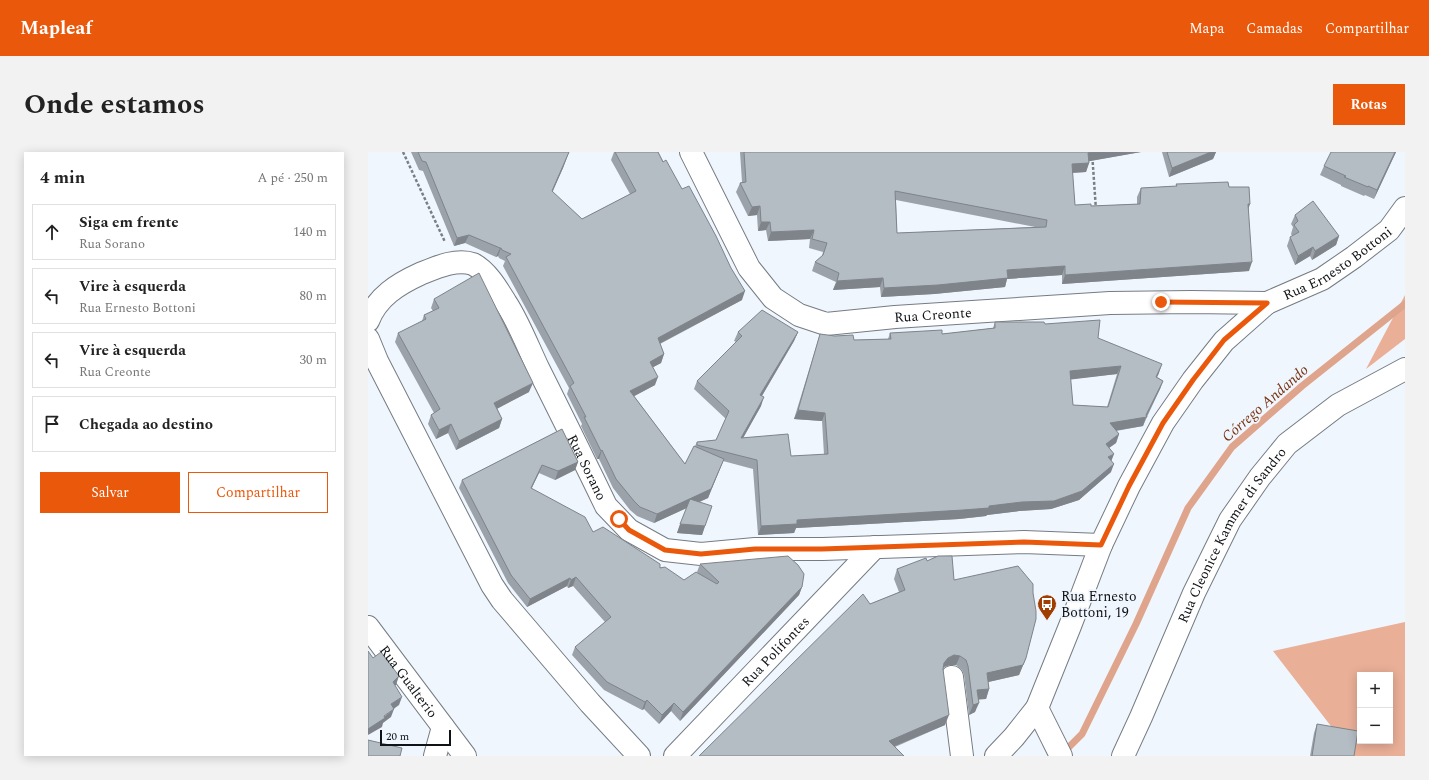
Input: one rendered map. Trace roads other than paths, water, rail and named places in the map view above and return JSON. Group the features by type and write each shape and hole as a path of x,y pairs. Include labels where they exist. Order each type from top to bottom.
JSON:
{"street":[{"name":"Rua Creonte","path":"691,152 748,268 773,298 799,314 826,324 896,317 1110,303 1267,303"},
{"name":"Rua Ernesto Bottoni","path":"996,756 1014,737 1037,708 1101,545 1129,486 1163,423 1193,380 1224,340 1267,303 1322,279 1354,257 1389,230 1405,208"},
{"name":"Rua Sorano","path":"368,321 376,304 393,289 415,276 427,271 463,262 473,264 484,272 507,304 606,506 629,530 665,550 701,554 755,549 822,549 1024,542 1101,545"},
{"path":"368,339 377,361 492,585 502,600 590,703 639,756"},
{"name":"Rua Cleonice Kammer di Sandro","path":"1123,756 1194,593 1230,520 1260,477 1287,444 1338,405 1405,369"},
{"name":"Rua Polifontes","path":"675,756 875,547"},
{"name":"Rua Gualterio","path":"368,627 465,756"},
{"path":"952,677 962,756"},
{"path":"1037,708 1058,749"},
{"path":"435,756 442,726"}],"waterway":[{"name":"Córrego Andando","path":"1062,754 1082,734 1136,624 1188,508 1232,447 1302,386 1405,304"}],"place":[{"name":"Rua Ernesto Bottoni, 19","path":"1047,621"}]}
